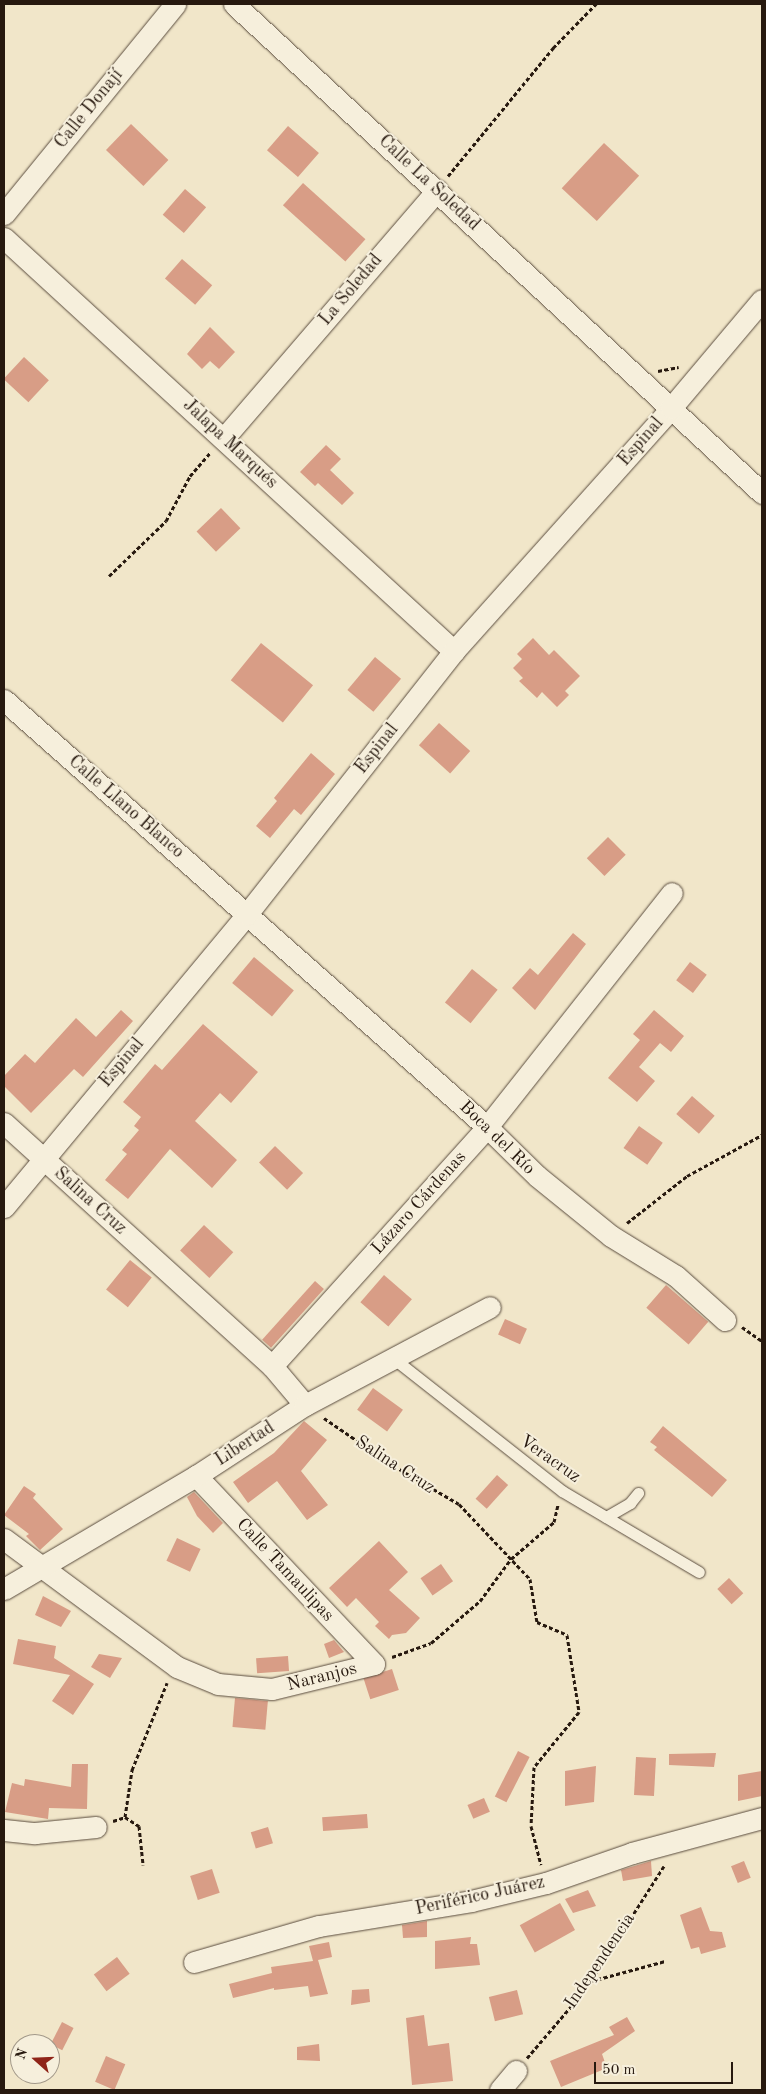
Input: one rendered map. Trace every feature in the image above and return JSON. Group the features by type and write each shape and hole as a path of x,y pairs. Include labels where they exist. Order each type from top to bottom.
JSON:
{"street":[{"name":"Calle Donají","path":"4,214 175,4"},
{"name":"Calle La Soledad","path":"234,4 762,492"},
{"name":"La Soledad","path":"224,438 437,190"},
{"name":"Jalapa Marqués","path":"4,238 454,651"},
{"name":"Espinal","path":"4,1207 42,1158 248,914 454,651 671,408 762,300"},
{"name":"Calle Llano Blanco","path":"4,702 248,914"},
{"name":"Lázaro Cárdenas","path":"272,1366 487,1127 672,893"},
{"name":"Boca del Río","path":"248,914 487,1127 536,1176 611,1236 676,1276 726,1320"},
{"name":"Salina Cruz","path":"4,1123 272,1366 305,1405"},
{"name":"Libertad","path":"4,1589 196,1476 305,1405 490,1307"},
{"name":"Calle Tamaulipas","path":"196,1476 374,1664"},
{"name":"Naranjos","path":"4,1539 39,1568 177,1667 218,1684 272,1689 374,1664"},
{"name":"Periférico Juárez","path":"194,1962 319,1926 470,1901 546,1883 632,1853 762,1818"},
{"path":"4,1830 35,1833 96,1826"},
{"path":"500,2090 516,2071"}],"lane":[{"name":"Veracruz","path":"393,1358 562,1491 699,1572"},
{"path":"606,1517 630,1503 638,1493"}],"path":[{"path":"437,190 553,48 596,4"},
{"path":"655,372 711,361"},
{"path":"109,576 166,521 190,476 224,438"},
{"path":"611,1236 687,1176 762,1135"},
{"path":"726,1320 743,1328 762,1342"},
{"name":"Salina Cruz","path":"305,1405 394,1466 459,1504 530,1579 537,1622 567,1635 579,1712 534,1767 532,1826 546,1883"},
{"name":"Naranjos","path":"374,1664 431,1643 480,1602 511,1559 554,1522 562,1491"},
{"path":"125,1817 132,1770 146,1740 160,1693 177,1667"},
{"path":"96,1826 125,1817 140,1826 143,1865"},
{"name":"Independencia","path":"516,2071 590,1981 660,1870 666,1864"},
{"path":"590,1981 664,1961"}],"building":[{"path":"131,124 168,160 143,186 106,150"},
{"path":"288,126 319,153 298,177 267,150"},
{"path":"604,143 639,176 597,221 562,188"},
{"path":"303,183 365,239 345,262 283,205"},
{"path":"185,189 206,207 184,233 163,215"},
{"path":"182,259 212,285 195,305 165,279"},
{"path":"210,327 235,352 219,369 210,361 202,369 187,354"},
{"path":"24,357 49,380 28,402 4,379"},
{"path":"326,445 341,459 330,470 354,493 342,505 318,483 315,486 300,472"},
{"path":"221,508 240,528 216,552 197,532"},
{"path":"533,638 549,655 554,650 580,676 565,691 569,695 557,707 542,692 537,698 519,681 523,678 513,668 522,659 517,654"},
{"path":"261,643 313,685 283,722 231,680"},
{"path":"375,657 401,679 373,712 347,690"},
{"path":"439,723 470,751 450,773 419,745"},
{"path":"311,753 335,774 301,815 294,809 270,838 256,826 277,801 274,798"},
{"path":"608,837 626,855 604,876 587,858"},
{"path":"573,933 586,944 535,1010 512,988 530,968 538,975"},
{"path":"254,957 294,990 272,1016 232,983"},
{"path":"690,962 707,975 693,993 676,980"},
{"path":"472,969 498,990 471,1023 445,1002"},
{"path":"121,1010 133,1021 83,1077 74,1069 31,1113 4,1086 4,1076 25,1054 35,1063 76,1018 96,1037"},
{"path":"654,1010 684,1036 671,1052 660,1043 639,1067 655,1081 637,1102 608,1078 640,1040 633,1034"},
{"path":"203,1024 258,1072 231,1103 220,1093 195,1121 237,1160 212,1188 170,1149 128,1199 105,1180 127,1154 122,1150 139,1130 134,1126 141,1117 123,1102 155,1064 162,1070"},
{"path":"692,1096 715,1116 699,1134 676,1114"},
{"path":"639,1126 663,1143 647,1165 624,1148"},
{"path":"275,1146 303,1173 287,1190 259,1163"},
{"path":"204,1225 233,1252 209,1278 180,1251"},
{"path":"130,1260 152,1278 128,1307 106,1290"},
{"path":"384,1275 412,1299 388,1326 360,1302"},
{"path":"315,1281 324,1289 271,1348 262,1340"},
{"path":"666,1285 708,1322 689,1344 646,1308"},
{"path":"505,1319 527,1329 520,1344 498,1335"},
{"path":"373,1388 403,1410 387,1432 357,1410"},
{"path":"304,1421 327,1440 301,1471 328,1505 307,1520 277,1481 248,1503 233,1482 274,1453"},
{"path":"663,1426 727,1480 712,1497 654,1450 657,1447 650,1442"},
{"path":"497,1475 508,1485 487,1509 476,1499"},
{"path":"24,1486 36,1494 33,1498 63,1529 40,1550 26,1536 29,1534 4,1515"},
{"path":"194,1492 223,1523 213,1533 197,1516 187,1497"},
{"path":"177,1538 201,1549 190,1572 166,1561"},
{"path":"379,1541 408,1572 389,1590 420,1618 406,1633 392,1635 389,1639 375,1626 379,1622 356,1598 347,1607 329,1588"},
{"path":"441,1564 453,1581 433,1596 421,1578"},
{"path":"729,1578 743,1593 732,1604 717,1589"},
{"path":"43,1596 71,1611 61,1627 35,1615"},
{"path":"18,1639 56,1646 54,1658 94,1684 73,1715 52,1701 70,1675 13,1664"},
{"path":"334,1640 344,1652 329,1658 324,1644"},
{"path":"99,1654 122,1658 110,1678 91,1667"},
{"path":"288,1656 289,1671 257,1673 256,1658"},
{"path":"392,1669 399,1690 370,1699 363,1678"},
{"path":"235,1698 268,1701 265,1730 232,1727"},
{"path":"518,1751 530,1757 506,1802 495,1796"},
{"path":"716,1753 714,1767 669,1765 669,1754"},
{"path":"636,1757 656,1758 654,1796 634,1795"},
{"path":"72,1764 88,1764 87,1809 49,1808 48,1819 5,1812 12,1783 24,1786 25,1779 71,1787"},
{"path":"596,1766 594,1802 565,1806 565,1771"},
{"path":"762,1771 762,1796 738,1801 738,1775"},
{"path":"484,1798 490,1812 473,1819 467,1805"},
{"path":"367,1814 368,1828 323,1831 322,1817"},
{"path":"268,1827 273,1843 256,1849 251,1832"},
{"path":"651,1861 652,1876 623,1881 621,1870"},
{"path":"744,1861 751,1878 738,1883 731,1866"},
{"path":"212,1869 220,1893 198,1900 190,1876"},
{"path":"588,1890 596,1906 573,1913 565,1899"},
{"path":"560,1903 575,1930 535,1952 520,1925"},
{"path":"701,1907 710,1931 722,1932 726,1947 701,1954 699,1947 691,1949 680,1915"},
{"path":"427,1921 427,1937 403,1938 402,1925"},
{"path":"471,1937 470,1944 477,1944 480,1965 435,1969 435,1941"},
{"path":"329,1942 332,1957 318,1960 328,1994 310,1997 308,1986 274,1990 274,1988 233,1998 229,1984 272,1973 271,1967 313,1961 309,1946"},
{"path":"117,1957 130,1974 106,1991 94,1974"},
{"path":"369,1989 370,2002 351,2005 352,1990"},
{"path":"517,1990 523,2014 495,2021 489,1997"},
{"path":"424,2015 428,2046 449,2043 453,2081 412,2085 406,2018"},
{"path":"627,2017 635,2031 602,2054 607,2068 561,2087 550,2061 614,2035 609,2027"},
{"path":"62,2022 74,2028 62,2050 60,2049 60,2034 56,2034"},
{"path":"319,2044 320,2061 297,2060 297,2047"},
{"path":"106,2056 125,2064 114,2090 95,2082"}]}
